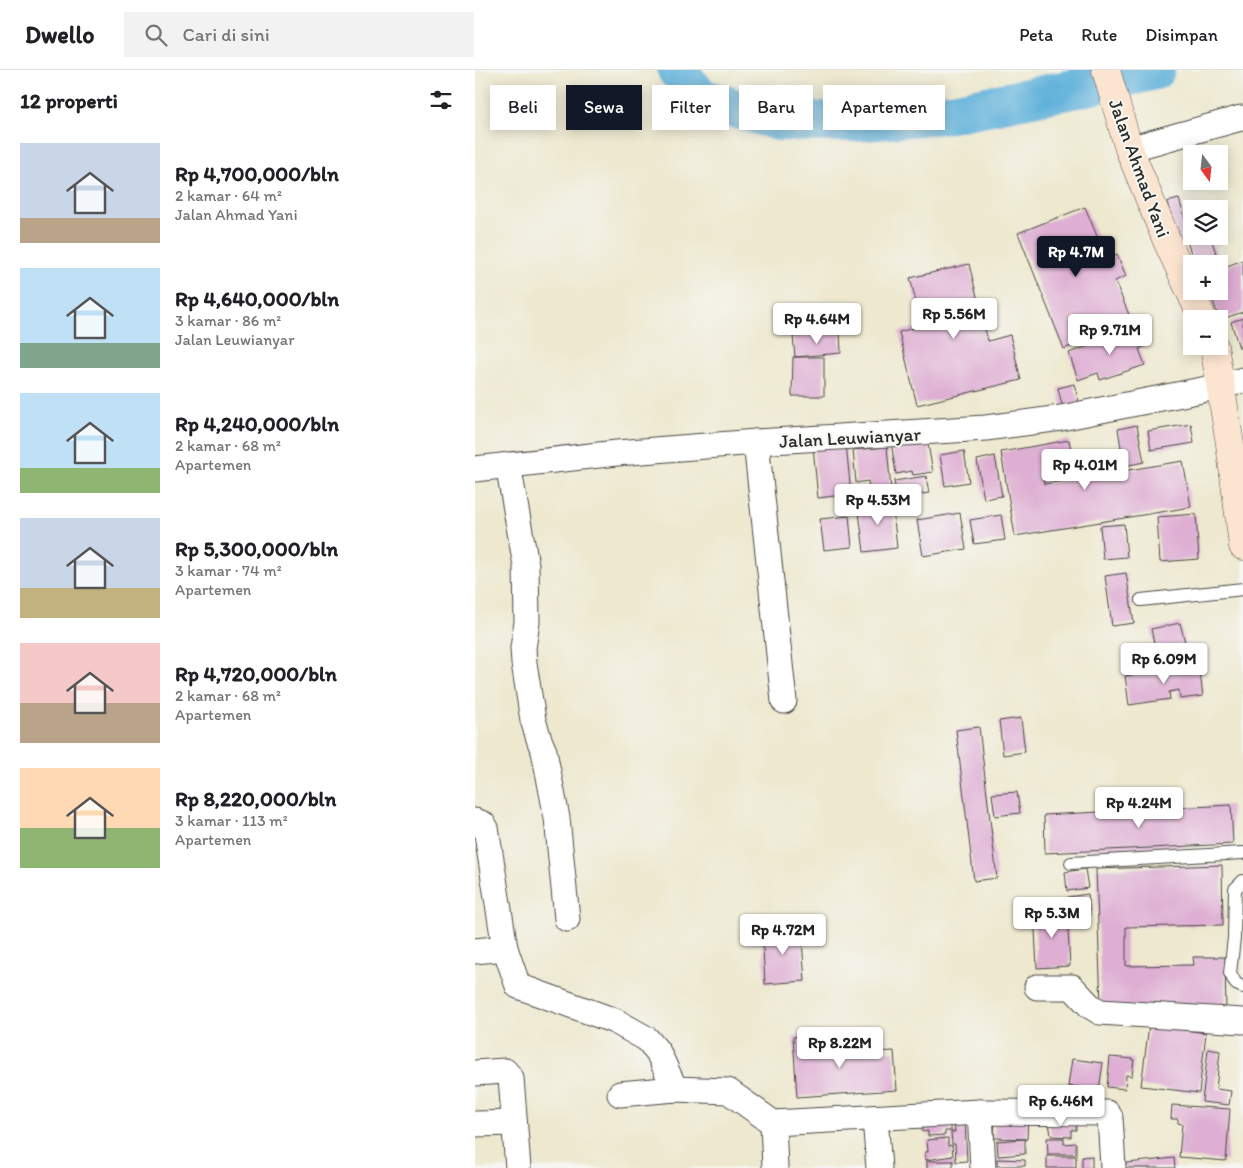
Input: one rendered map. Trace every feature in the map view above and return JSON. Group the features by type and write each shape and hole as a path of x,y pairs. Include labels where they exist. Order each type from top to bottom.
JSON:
{"street":[{"name":"Jalan Ahmad Yani","path":"1106,70 1129,149 1167,241 1199,310"},
{"path":"1129,149 1241,118"},
{"path":"1218,355 1232,383 1243,546"},
{"name":"Jalan Leuwianyar","path":"475,469 617,453 756,442 986,428 1061,418 1232,383"},
{"path":"756,442 784,700"},
{"path":"508,465 525,564 527,622 523,648 524,663 533,720 544,751 551,782 557,818 567,919"},
{"path":"475,821 483,824 486,828 505,948 517,983 520,987 615,1021 647,1039 658,1052 675,1089"},
{"path":"475,951 505,948"},
{"path":"1037,987 1072,987 1090,1006 1100,1012 1243,1021"},
{"path":"475,1073 505,1072 511,1078 518,1168"},
{"path":"620,1094 675,1089 728,1091 773,1123 980,1112 1107,1112 1110,1117 1113,1168"},
{"path":"980,1112 983,1168"},
{"path":"875,1118 879,1168"},
{"path":"475,1124 514,1123"},
{"path":"773,1123 775,1168"}],"lane":[{"path":"1141,600 1243,589"},
{"path":"1071,864 1243,853"},
{"path":"1243,881 1235,889 1231,973 1237,984 1243,986"}],"building":[{"path":"1179,199 1183,212 1183,237 1178,239 1167,202"},
{"path":"1085,207 1106,258 1117,254 1126,276 1115,281 1132,322 1064,349 1018,233"},
{"path":"1188,245 1213,245 1217,255 1192,255"},
{"path":"1243,260 1243,312 1228,317 1228,310 1216,310 1213,300 1228,300 1228,266"},
{"path":"969,264 988,341 1010,335 1021,380 917,405 899,332 922,326 910,278"},
{"path":"1243,318 1243,346 1239,348 1231,322"},
{"path":"1139,328 1145,346 1139,349 1145,365 1100,380 1098,373 1078,380 1069,353"},
{"path":"840,333 841,353 795,357 793,336"},
{"path":"793,357 824,357 824,396 792,396"},
{"path":"1074,384 1080,405 1063,409 1058,388"},
{"path":"1191,424 1194,443 1151,450 1148,431"},
{"path":"1137,425 1144,462 1124,466 1118,429"},
{"path":"927,439 933,472 913,475 912,471 896,474 891,442"},
{"path":"1069,440 1074,466 1042,471 1044,484 1183,461 1191,507 1015,536 1001,452"},
{"path":"846,444 851,494 818,498 813,447"},
{"path":"887,447 891,490 884,491 885,498 870,500 868,481 856,483 853,450"},
{"path":"964,451 969,482 945,486 940,455"},
{"path":"995,456 1002,496 984,499 977,460"},
{"path":"926,476 929,493 897,498 894,481"},
{"path":"892,501 897,548 864,552 858,504"},
{"path":"960,513 966,549 923,556 917,520"},
{"path":"1196,514 1199,559 1160,562 1157,517"},
{"path":"1001,515 1005,540 974,544 970,520"},
{"path":"849,516 852,547 824,550 820,519"},
{"path":"1124,524 1127,557 1103,559 1100,526"},
{"path":"1126,573 1134,623 1112,626 1105,576"},
{"path":"1180,623 1186,646 1156,652 1151,629"},
{"path":"1199,665 1203,696 1180,699 1179,690 1169,692 1170,699 1129,705 1125,676"},
{"path":"1021,718 1025,752 1003,755 999,721"},
{"path":"979,727 997,878 974,881 956,730"},
{"path":"1017,792 1020,813 995,816 992,794"},
{"path":"1231,805 1233,844 1045,853 1044,815"},
{"path":"1222,865 1223,925 1126,927 1126,966 1194,965 1193,957 1225,957 1226,1013 1101,1006 1096,869"},
{"path":"1085,869 1088,888 1067,891 1065,872"},
{"path":"1088,894 1090,915 1070,918 1068,897"},
{"path":"1067,910 1070,966 1037,968 1034,912"},
{"path":"801,927 805,981 765,984 762,930"},
{"path":"1149,1025 1206,1033 1199,1093 1141,1086"},
{"path":"834,1035 835,1054 894,1051 897,1090 797,1097 793,1037"},
{"path":"1208,1049 1220,1051 1216,1089 1231,1091 1229,1105 1202,1102"},
{"path":"1110,1057 1134,1059 1132,1076 1126,1075 1125,1089 1107,1087"},
{"path":"1072,1059 1103,1063 1099,1090 1068,1086"},
{"path":"1172,1105 1230,1109 1226,1161 1179,1157 1182,1124 1178,1123 1178,1119 1171,1119"},
{"path":"1048,1115 1076,1121 1076,1130 1071,1130 1071,1137 1051,1136"},
{"path":"951,1117 951,1131 945,1131 945,1135 928,1136 928,1131 922,1132 922,1118"},
{"path":"995,1117 1028,1118 1027,1139 994,1138"},
{"path":"954,1120 965,1120 967,1161 956,1162 955,1144 952,1144 951,1132 955,1132"},
{"path":"948,1138 948,1146 952,1145 953,1156 926,1160 925,1152 928,1152 927,1140"},
{"path":"1047,1138 1064,1138 1064,1144 1076,1143 1076,1154 1048,1154"},
{"path":"1025,1139 1025,1154 998,1156 997,1141"},
{"path":"1047,1156 1076,1156 1076,1168 1047,1168"},
{"path":"1092,1156 1092,1168 1082,1168 1082,1157"},
{"path":"1174,1158 1175,1168 1119,1168 1118,1164"},
{"path":"997,1159 1025,1160 1025,1166 997,1166"},
{"path":"927,1161 953,1161 953,1168 927,1168"}],"waterway":[{"path":"677,70 700,98 779,121 854,122 951,113 1078,88 1155,70"}]}
